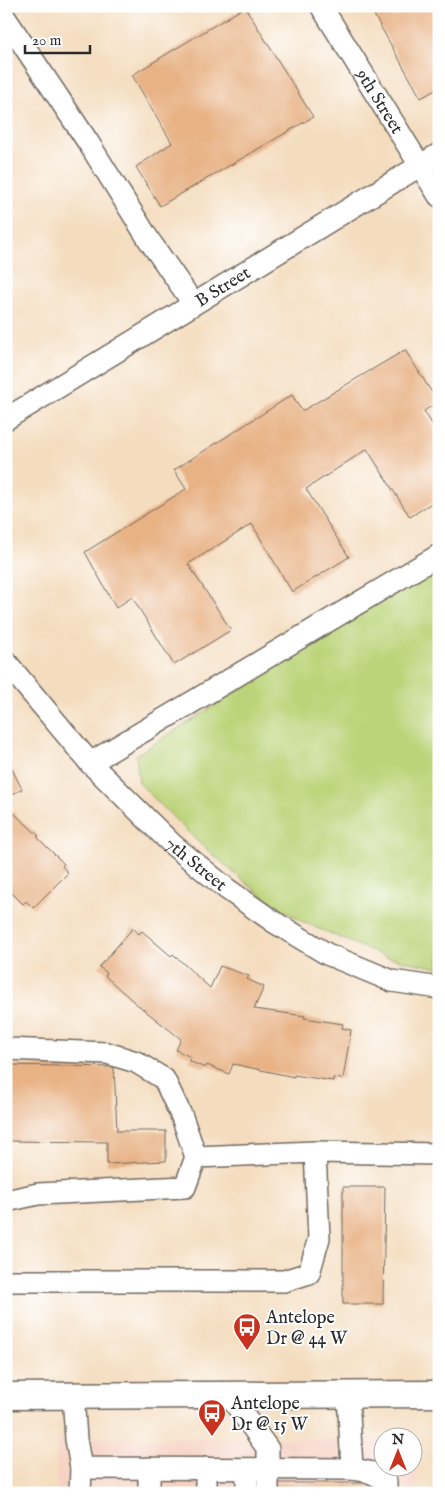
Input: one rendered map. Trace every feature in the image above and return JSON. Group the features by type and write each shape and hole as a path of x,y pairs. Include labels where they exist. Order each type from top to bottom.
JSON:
{"main road":[{"path":"6,1396 439,1394"}],"lane":[{"name":"9th Street","path":"321,6 439,196"},
{"path":"6,19 88,142 149,240 193,303"},
{"name":"B Street","path":"6,419 439,154"},
{"path":"90,764 439,555"},
{"name":"7th Street","path":"6,662 90,764 173,846 227,889 274,922 327,954 392,981 439,988"},
{"path":"6,1049 107,1053 136,1062 164,1079 182,1117 196,1157 185,1187 38,1194 6,1201"},
{"path":"196,1157 315,1152 439,1154"},
{"path":"6,1281 284,1281 309,1273 318,1238 315,1152"},
{"path":"229,1394 268,1449 247,1493"},
{"path":"348,1394 352,1469"},
{"path":"73,1395 76,1439 81,1468 80,1493"},
{"path":"81,1468 352,1469 372,1471 379,1475 386,1482 386,1493"},
{"path":"149,1468 149,1493"},
{"path":"206,1468 206,1493"},
{"path":"258,1469 268,1493"}],"shaded area":[{"path":"56,1438 372,1439 372,1476 417,1476 417,1493 57,1493"}],"green space":[{"path":"439,565 439,968 386,957 303,922 257,892 198,842 139,783 136,755"}],"building":[{"path":"369,6 439,6 439,88 421,98"},
{"path":"245,7 313,117 160,206 136,167 172,143 132,75"},
{"path":"405,350 438,402 424,411 439,435 439,498 410,517 367,449 306,489 349,557 292,592 252,524 188,564 231,630 174,665 132,597 116,608 85,552 186,489 174,470 292,395 302,411"},
{"path":"6,757 22,789 6,798"},
{"path":"6,806 39,836 37,837 64,864 62,866 68,873 33,908 26,901 23,904 6,887"},
{"path":"133,928 139,934 142,931 171,956 173,954 210,988 220,966 249,976 247,979 264,987 254,1009 305,1016 304,1018 343,1024 342,1028 351,1030 343,1079 333,1078 333,1081 294,1075 294,1077 233,1064 229,1074 207,1065 205,1068 189,1061 191,1057 176,1050 181,1039 134,1002 105,976 107,973 99,967"},
{"path":"6,1065 114,1067 117,1131 166,1131 166,1161 107,1164 107,1142 6,1141"},
{"path":"343,1187 385,1187 383,1304 343,1304"},
{"path":"273,1483 372,1483 372,1493 273,1493"}],"place":[{"name":"Antelope Dr @ 44 W","path":"247,1351"},
{"name":"Antelope Dr @ 15 W","path":"212,1437"}]}
